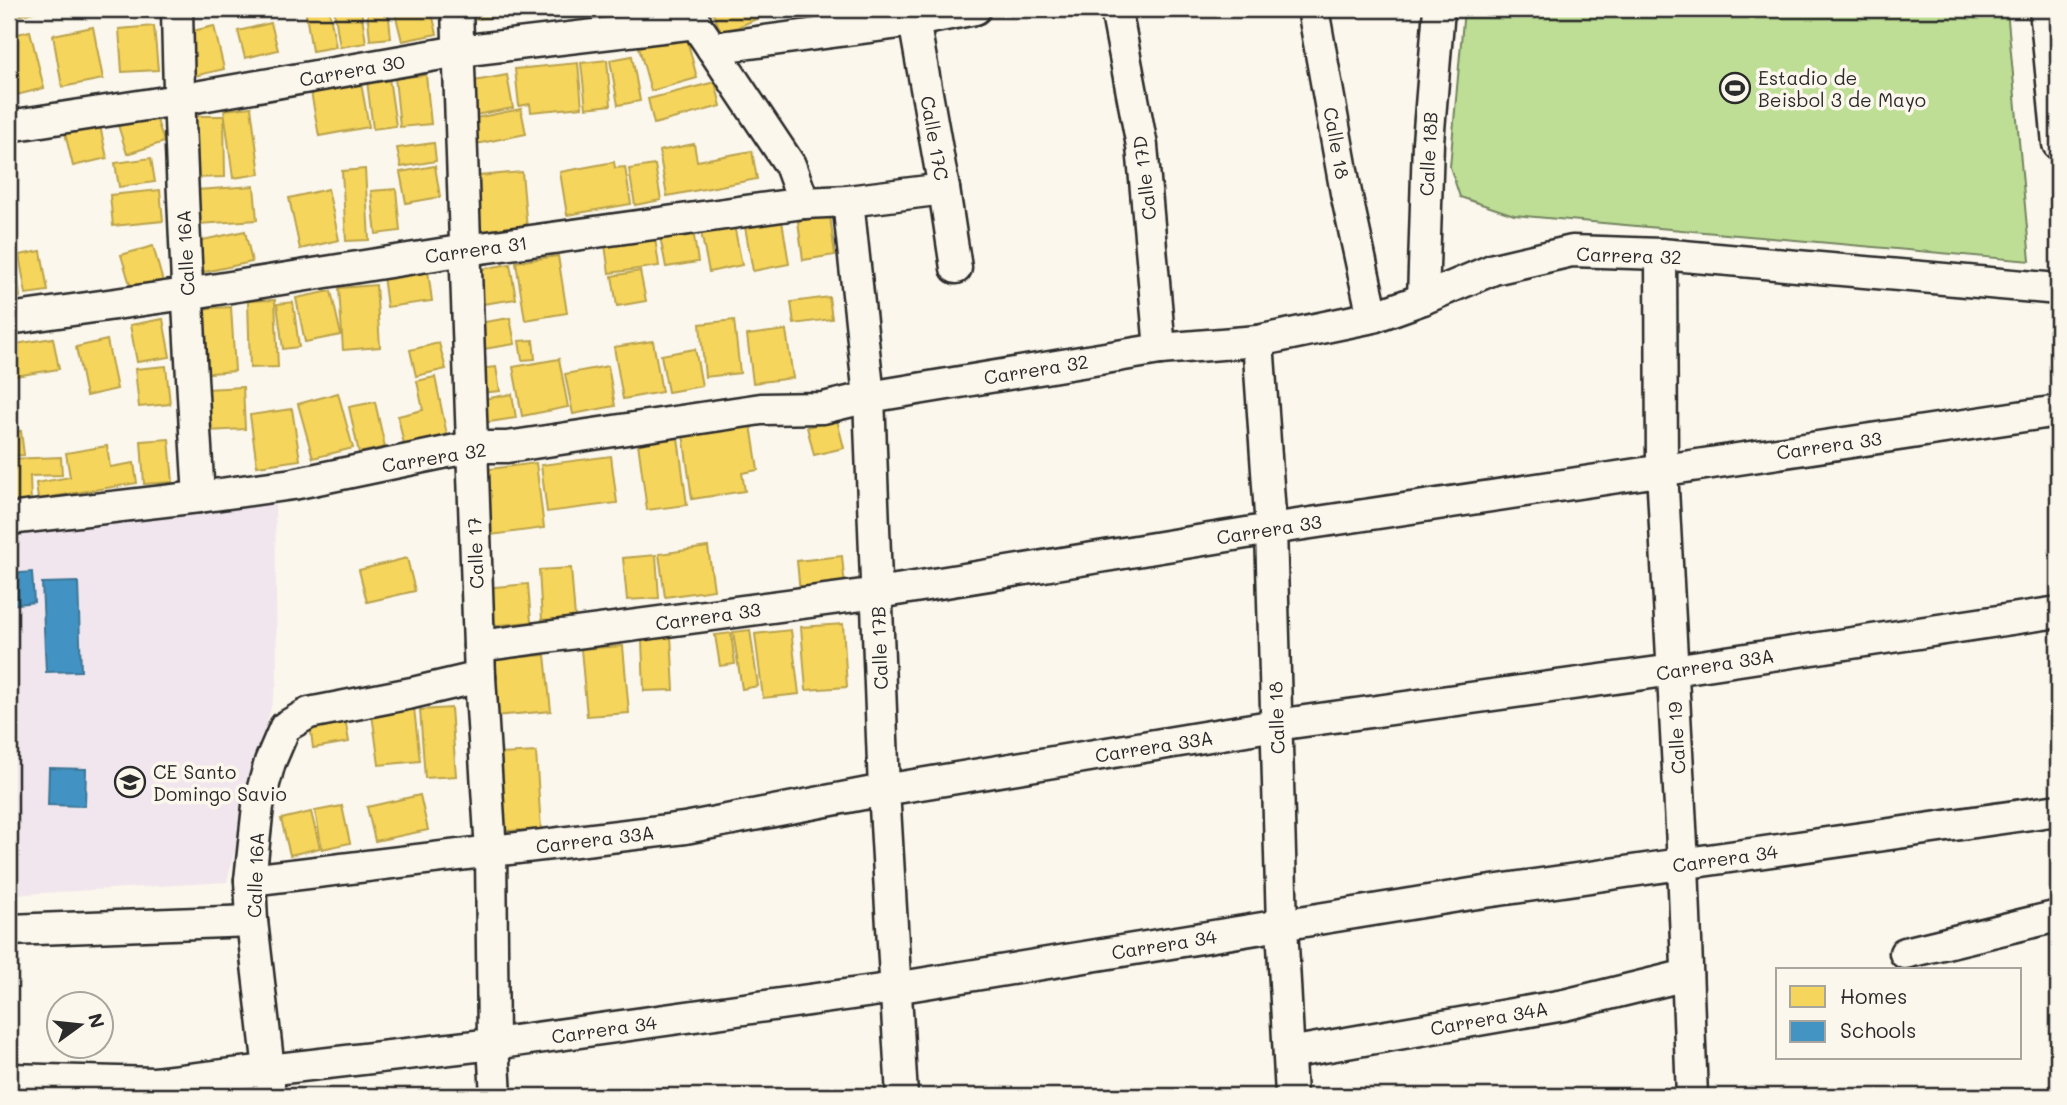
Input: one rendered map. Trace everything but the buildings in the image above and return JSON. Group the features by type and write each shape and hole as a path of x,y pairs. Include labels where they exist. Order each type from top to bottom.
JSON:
{"street":[{"name":"Calle 16A","path":"177,9 186,294 199,497"},
{"name":"Calle 17","path":"457,9 480,677 491,851 496,1096"},
{"name":"Carrera 30","path":"9,126 178,100 459,51 697,27 975,9"},
{"name":"Calle 17D","path":"1116,9 1142,146 1160,349"},
{"name":"Calle 18","path":"1313,9 1346,193 1373,317"},
{"name":"Calle 18B","path":"1423,299 1428,142 1439,9"},
{"path":"2045,9 2058,144"},
{"name":"Calle 17C","path":"914,15 956,268"},
{"path":"697,27 790,165 804,203"},
{"name":"Carrera 31","path":"9,319 466,250 804,203 848,201 944,189"},
{"name":"Calle 17B","path":"848,201 869,397 884,790 902,1096"},
{"name":"Carrera 32","path":"9,519 293,484 471,447 507,447 761,409 824,408 869,397 1160,349 1258,341 1373,317 1494,269 1572,251 1661,254 2058,289"},
{"name":"Calle 19","path":"1661,254 1662,470 1683,864 1692,1096"},
{"name":"Calle 18","path":"1258,341 1271,529 1282,926 1291,1096"},
{"name":"Carrera 33","path":"479,646 878,593 1271,529 2058,411"},
{"name":"Carrera 33A","path":"250,880 685,828 884,790 1276,725 1673,670 2058,612"},
{"name":"Calle 16A","path":"269,1083 250,880 258,806 270,762 285,727 309,713 480,677"},
{"name":"Carrera 34","path":"9,1079 269,1083 493,1044 895,988 1471,894 2058,810"},
{"path":"1905,953 2058,916"},
{"path":"9,930 252,921"},
{"name":"Carrera 34A","path":"1289,1053 1564,1005 1687,975"}],"shaded area":[{"name":"CE Santo Domingo Savio","path":"275,490 277,683 227,882 9,895 9,528"}],"green space":[{"name":"Estadio de Beisbol 3 de Mayo","path":"1464,9 2007,9 2030,261 1514,215 1460,197 1450,167"}],"place":[{"name":"Estadio de Beisbol 3 de Mayo","path":"1735,88"},
{"name":"CE Santo Domingo Savio","path":"130,782"}]}
